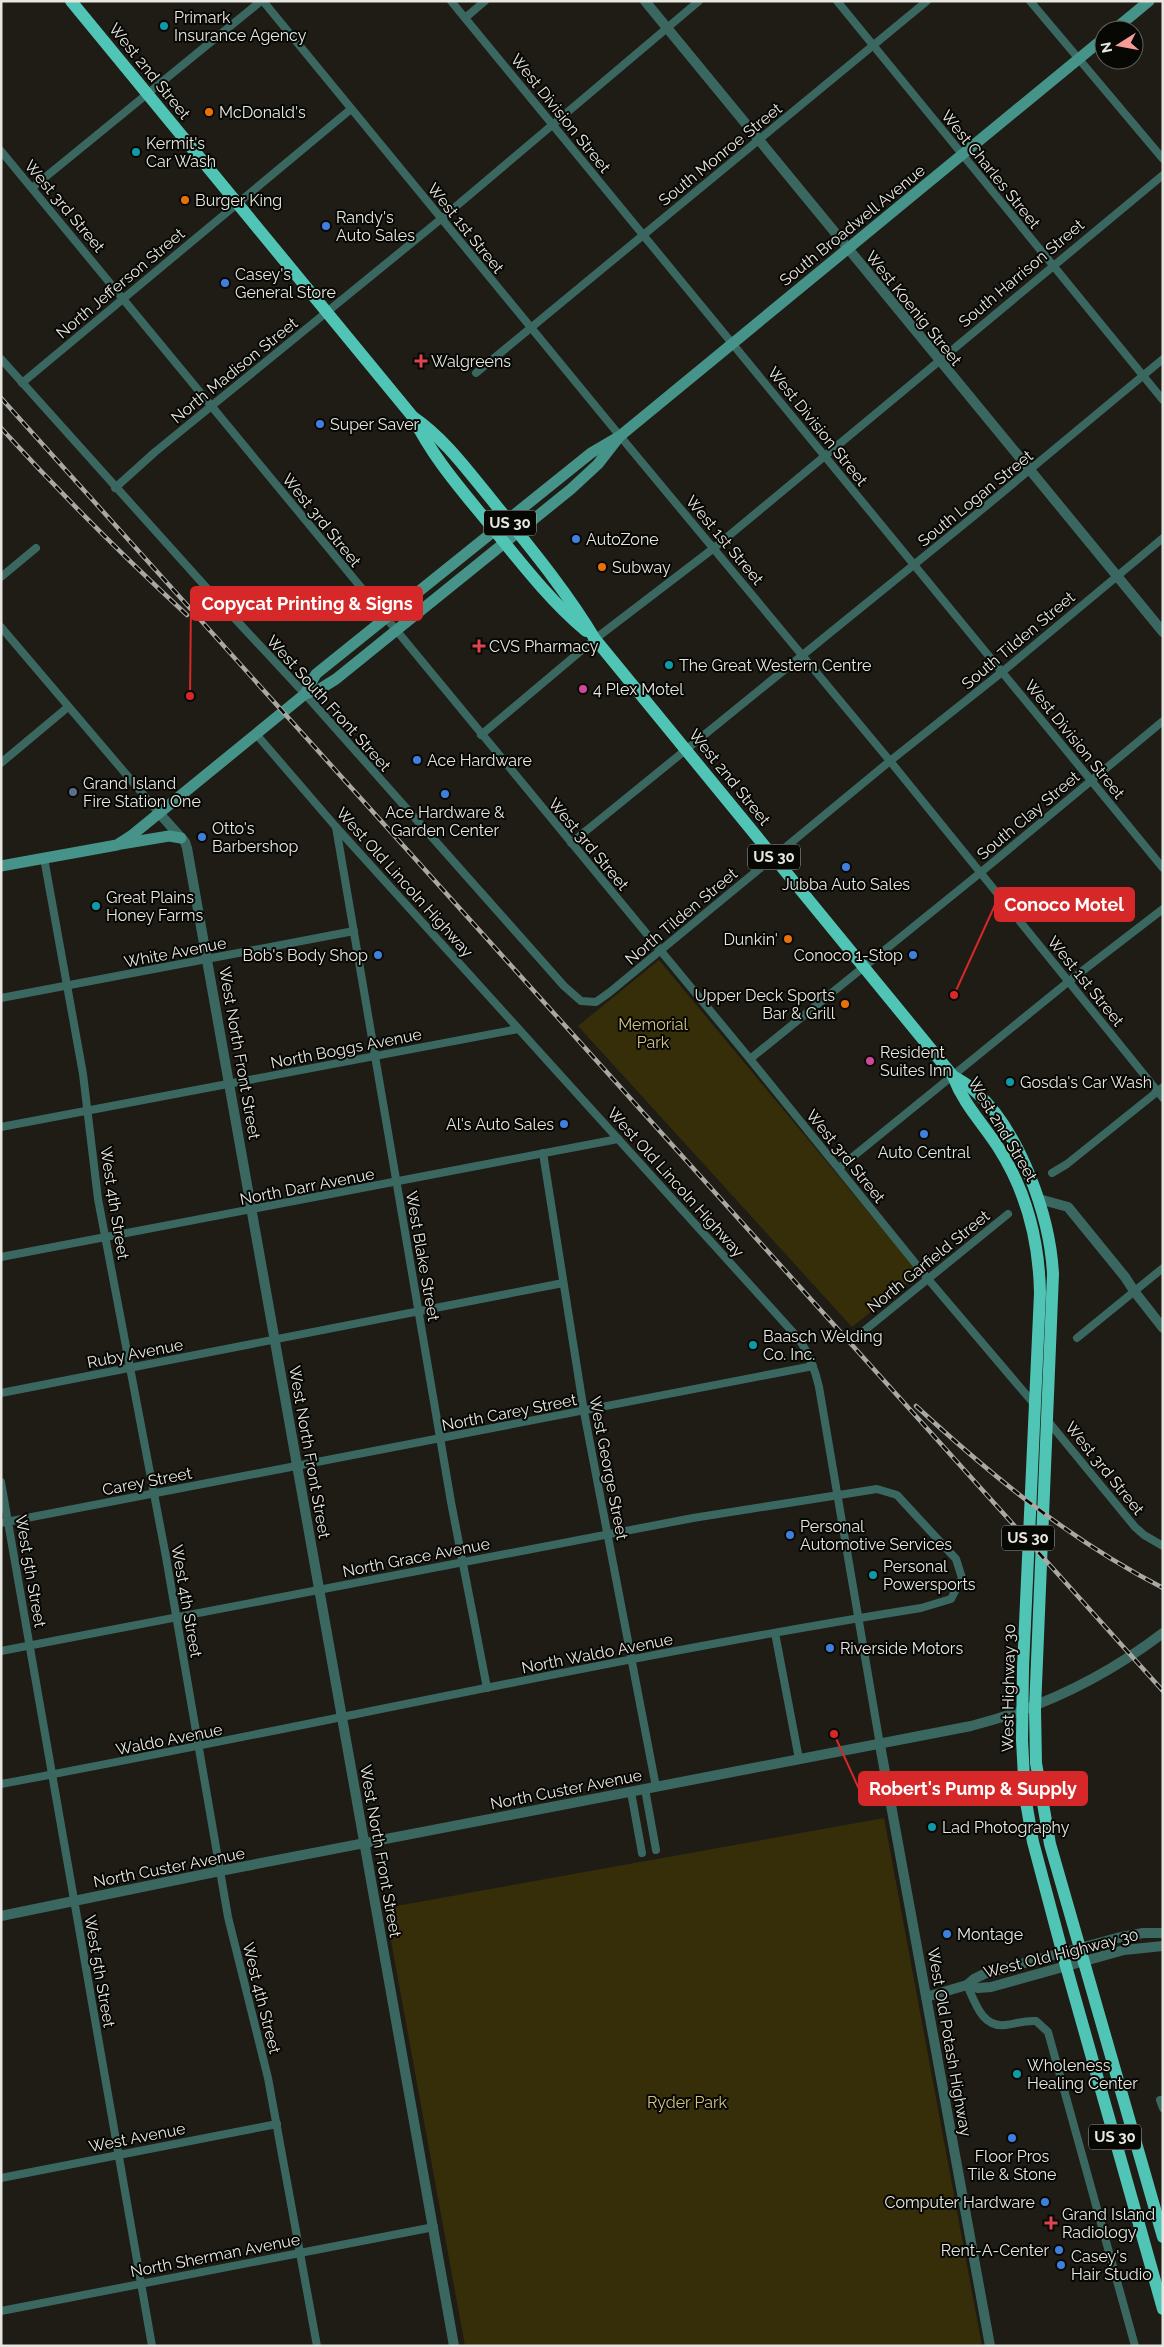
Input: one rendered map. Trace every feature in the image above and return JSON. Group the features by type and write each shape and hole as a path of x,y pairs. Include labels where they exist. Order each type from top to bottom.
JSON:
{"highway":[{"name":"West 2nd Street","path":"71,1 413,417 438,460 494,530 557,605 595,640 865,966 953,1076 963,1100 1007,1162 1025,1200"},
{"name":"West 2nd Street","path":"413,417 444,443 507,519 569,596 595,640"},
{"name":"West 2nd Street","path":"953,1076 974,1090 1000,1121 1020,1156 1039,1199"},
{"name":"West Highway 30","path":"1039,1199 1048,1231 1052,1258 1051,1349 1036,1673 1035,1740 1045,1820 1079,1947 1163,2237"},
{"name":"West Highway 30","path":"1025,1200 1039,1260 1038,1336 1025,1609 1022,1740 1025,1796 1030,1828 1062,1952 1163,2309"}],"main road":[{"path":"1126,20 1149,1"},
{"name":"South Broadwell Avenue","path":"620,436 1094,46"},
{"path":"305,694 316,674 591,453 620,436"},
{"path":"117,845 305,694 328,684 396,631 504,542 571,490 598,464 620,436"},
{"path":"1,866 169,836 181,838"}],"street":[{"path":"32,188 262,1"},
{"name":"West 1st Street","path":"262,1 803,655 1068,982 1161,1092"},
{"name":"West Division Street","path":"452,1 1163,868"},
{"path":"466,18 486,1"},
{"name":"West Koenig Street","path":"645,1 846,249 1163,632"},
{"name":"North Madison Street","path":"115,488 212,405 441,219 699,1"},
{"name":"West Charles Street","path":"837,1 1163,400"},
{"name":"South Monroe Street","path":"476,372 927,1"},
{"path":"1030,1 1163,159"},
{"name":"North Jefferson Street","path":"22,382 351,109"},
{"name":"West 3rd Street","path":"1,151 124,297 396,631 750,1059 928,1279 1135,1527 1147,1538 1163,1546"},
{"name":"South Harrison Street","path":"481,734 595,640 714,548 1052,265 1163,175"},
{"name":"West South Front Street","path":"1,359 115,488 305,694 564,986 581,1001 596,1002 604,996"},
{"name":"South Logan Street","path":"571,844 1029,471 1163,359"},
{"name":"South Tilden Street","path":"890,761 1002,672 1163,538"},
{"path":"1,577 36,548"},
{"name":"West North Front Street","path":"1,627 181,838 187,848 454,2346"},
{"path":"1,763 68,707"},
{"name":"South Clay Street","path":"750,1059 980,873 1163,721"},
{"name":"West Old Lincoln Highway","path":"256,734 336,827 799,1339 814,1366 880,1745"},
{"name":"North Tilden Street","path":"604,996 660,952 890,761"},
{"name":"West Blake Street","path":"336,827 440,1439 487,1688"},
{"name":"West 4th Street","path":"44,858 68,986 88,1110 98,1199 154,1493 220,1871 233,1939 261,2044 317,2346"},
{"path":"838,1168 1068,982 1163,909"},
{"name":"White Avenue","path":"1,998 354,931"},
{"name":"North Boggs Avenue","path":"1,1127 518,1028"},
{"path":"1052,1174 1161,1092"},
{"name":"North Darr Avenue","path":"1,1257 618,1138"},
{"name":"West George Street","path":"543,1153 584,1412 656,1787"},
{"name":"West 2nd Street","path":"1039,1199 1068,1207 1126,1277 1134,1291 1163,1328"},
{"name":"North Garfield Street","path":"866,1330 1008,1214"},
{"path":"1077,1338 1163,1268"},
{"name":"Ruby Avenue","path":"1,1393 564,1283"},
{"name":"North Carey Street","path":"297,1466 814,1366"},
{"name":"Carey Street","path":"5,1522 297,1466"},
{"name":"West 5th Street","path":"1,1482 5,1522 30,1645 152,2346"},
{"name":"North Grace Avenue","path":"1,1651 608,1534 837,1494 877,1489 897,1495 956,1559 962,1578 951,1599 921,1608 857,1618"},
{"name":"North Waldo Avenue","path":"342,1718 487,1688 857,1618"},
{"path":"775,1633 799,1760"},
{"name":"North Custer Avenue","path":"1,1916 220,1871 971,1726 1025,1710 1083,1685 1126,1660 1163,1633"},
{"name":"Waldo Avenue","path":"1,1784 198,1748 342,1718"},
{"name":"West Old Potash Highway","path":"880,1745 990,2346"},
{"path":"645,1789 656,1850"},
{"path":"631,1792 642,1853"},
{"name":"West Old Highway 30","path":"926,1997 968,1985 974,1979 984,1974 1079,1947 1134,1934 1163,1933"},
{"name":"West Old Highway 30","path":"968,1985 978,1988 990,1987 1124,1950 1163,1946"},
{"path":"968,1985 980,2012 988,2022 1000,2026 1025,2021 1036,2021 1048,2032 1136,2346"},
{"path":"1160,2100 1163,2108"},
{"name":"West Avenue","path":"1,2178 277,2124"},
{"name":"North Sherman Avenue","path":"1,2310 434,2227"}],"green space":[{"name":"Memorial Park","path":"659,960 919,1273 852,1327 578,1026"},
{"name":"Ryder Park","path":"884,1818 982,2346 465,2346 385,1908"}],"railway":[{"path":"1,398 1163,1691"},
{"path":"1,428 92,524 187,615"},
{"path":"916,1406 1003,1482 1064,1528 1163,1588"}],"place":[{"name":"Primark Insurance Agency","path":"164,26"},
{"name":"McDonald's","path":"209,112"},
{"name":"Kermit's Car Wash","path":"136,152"},
{"name":"Burger King","path":"185,200"},
{"name":"Randy's Auto Sales","path":"326,226"},
{"name":"Casey's General Store","path":"225,283"},
{"name":"Walgreens","path":"421,361"},
{"name":"Super Saver","path":"320,424"},
{"name":"AutoZone","path":"576,539"},
{"name":"Subway","path":"602,567"},
{"name":"CVS Pharmacy","path":"479,646"},
{"name":"The Great Western Centre","path":"669,665"},
{"name":"4 Plex Motel","path":"583,689"},
{"name":"Copycat Printing & Signs","path":"190,696"},
{"name":"Ace Hardware","path":"417,760"},
{"name":"Grand Island Fire Station One","path":"73,792"},
{"name":"Ace Hardware & Garden Center","path":"445,794"},
{"name":"Otto's Barbershop","path":"202,837"},
{"name":"Jubba Auto Sales","path":"846,867"},
{"name":"Great Plains Honey Farms","path":"96,906"},
{"name":"Dunkin'","path":"788,939"},
{"name":"Bob's Body Shop","path":"378,955"},
{"name":"Conoco 1-Stop","path":"913,955"},
{"name":"Conoco Motel","path":"954,995"},
{"name":"Upper Deck Sports Bar & Grill","path":"845,1004"},
{"name":"Resident Suites Inn","path":"870,1061"},
{"name":"Gosda's Car Wash","path":"1010,1082"},
{"name":"Al's Auto Sales","path":"564,1124"},
{"name":"Auto Central","path":"924,1134"},
{"name":"Baasch Welding Co. Inc.","path":"753,1345"},
{"name":"Personal Automotive Services","path":"790,1535"},
{"name":"Personal Powersports","path":"873,1575"},
{"name":"Riverside Motors","path":"830,1648"},
{"name":"Robert's Pump & Supply","path":"834,1734"},
{"name":"Lad Photography","path":"932,1827"},
{"name":"Montage","path":"947,1934"},
{"name":"Wholeness Healing Center","path":"1017,2074"},
{"name":"Floor Pros Tile & Stone","path":"1012,2138"},
{"name":"Computer Hardware","path":"1045,2202"},
{"name":"Grand Island Radiology","path":"1051,2223"},
{"name":"Rent-A-Center","path":"1059,2250"},
{"name":"Casey's Hair Studio","path":"1061,2265"}]}
